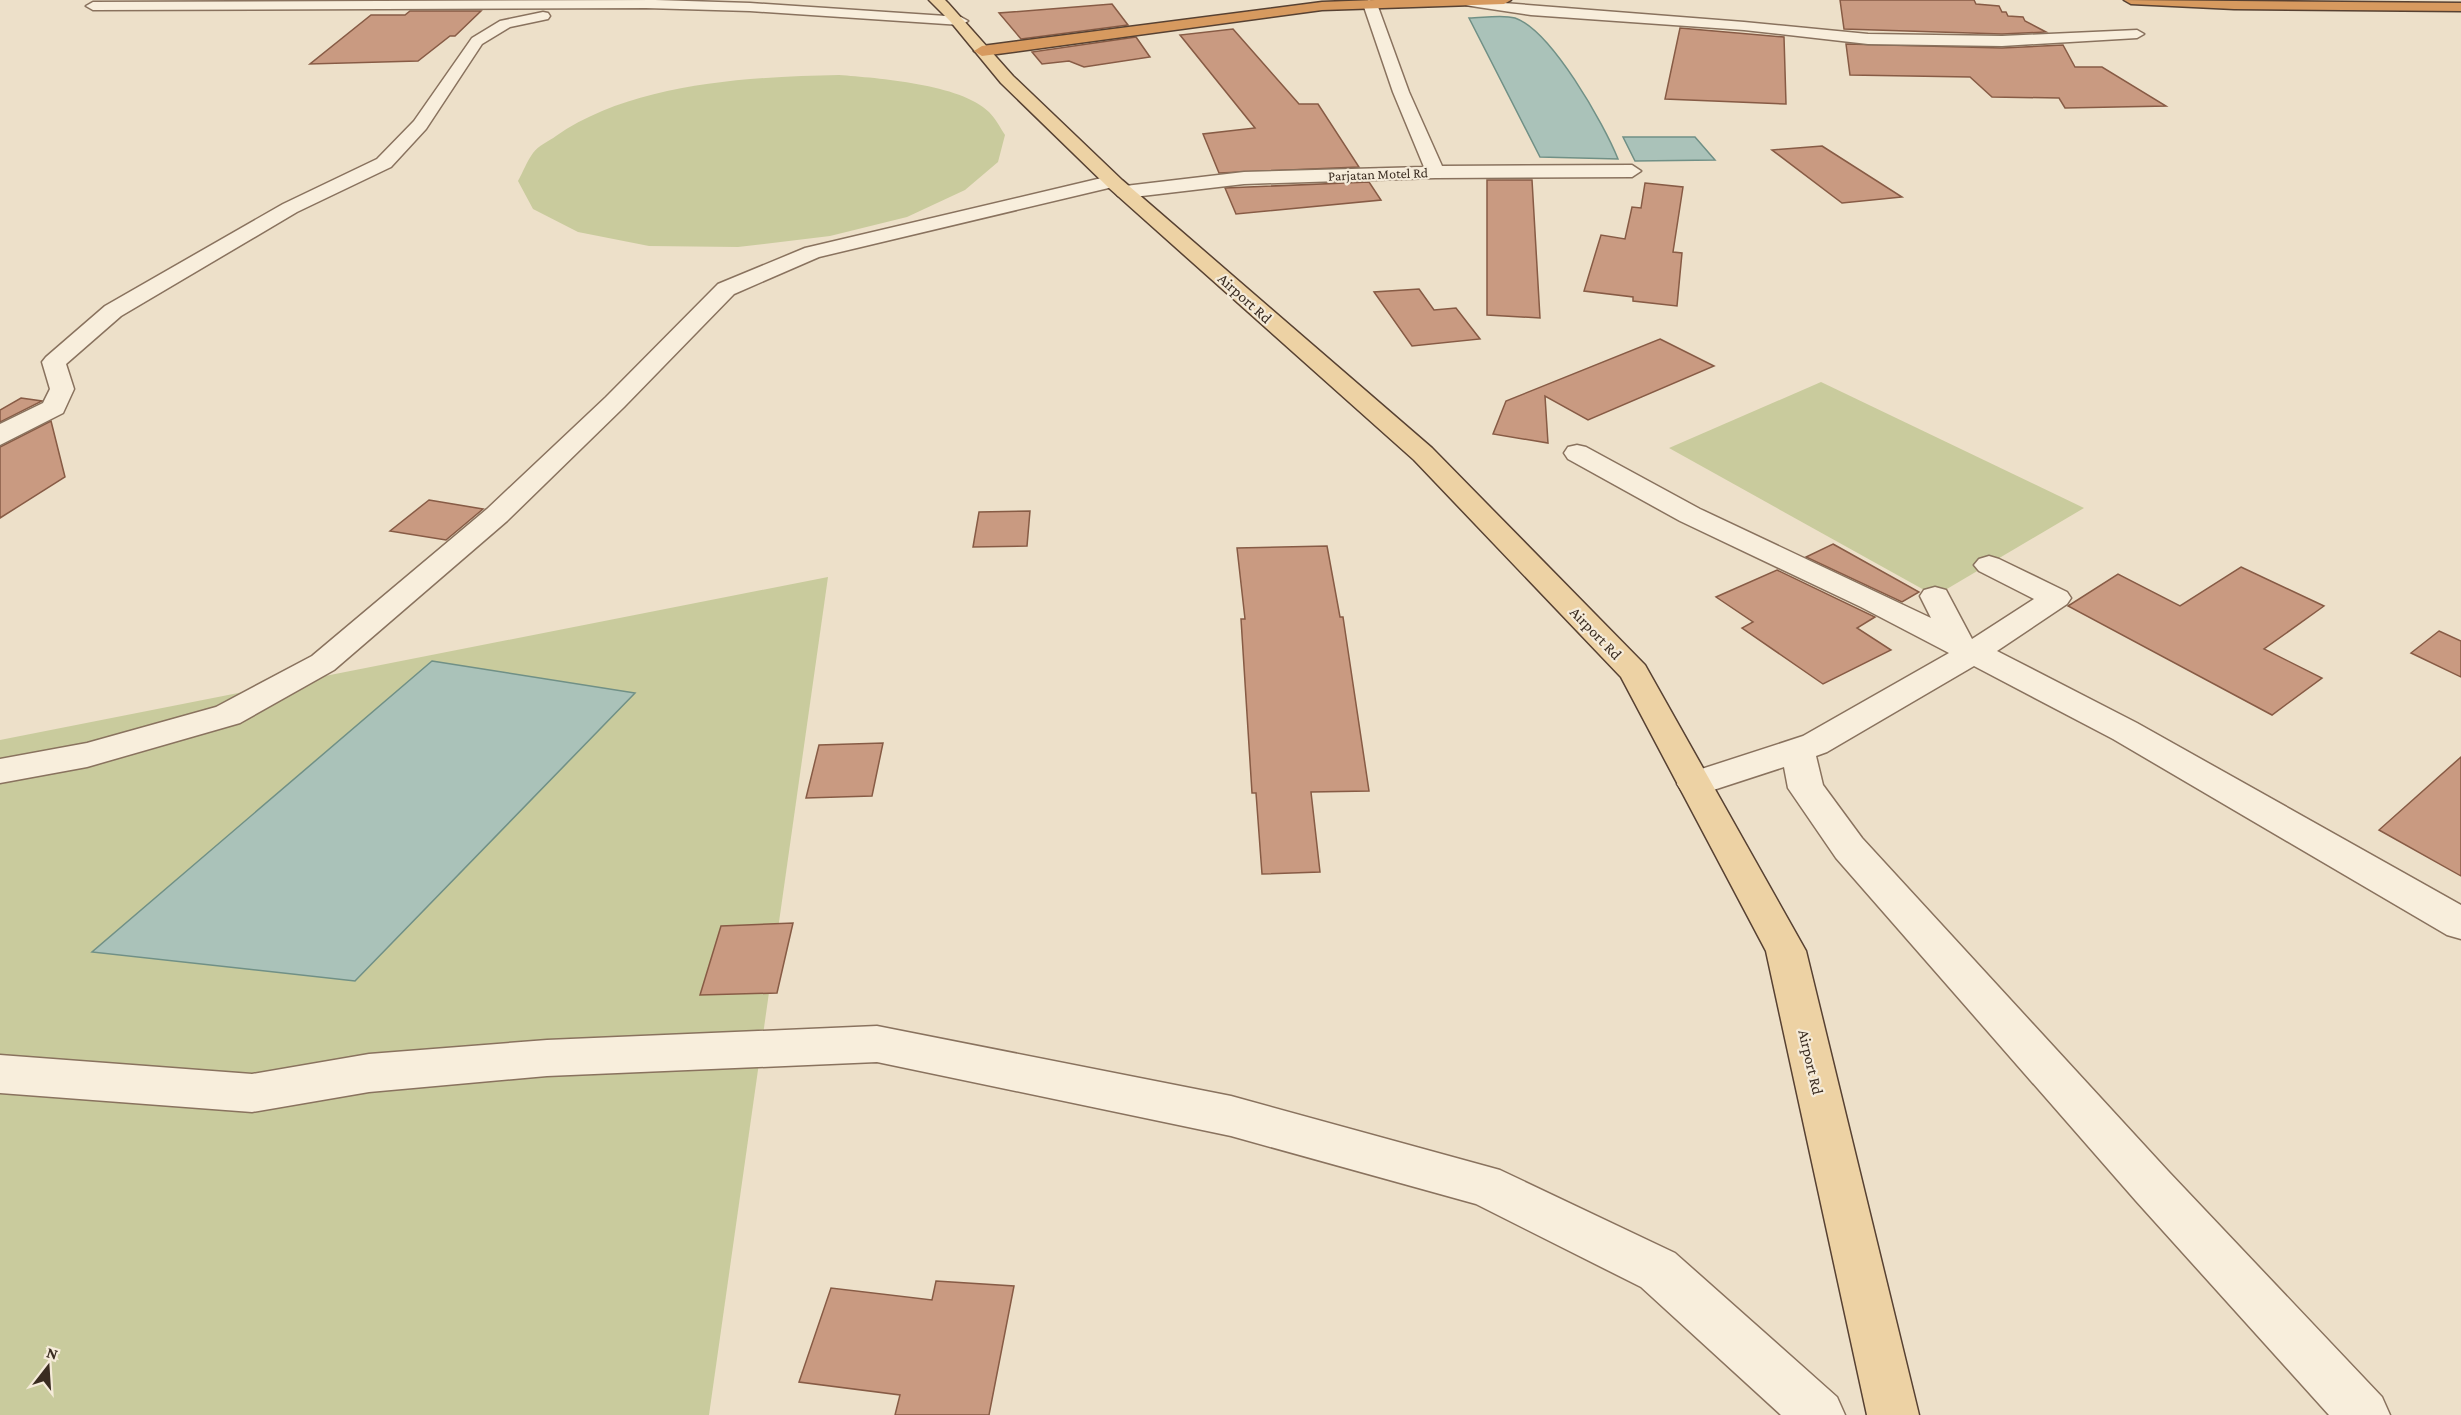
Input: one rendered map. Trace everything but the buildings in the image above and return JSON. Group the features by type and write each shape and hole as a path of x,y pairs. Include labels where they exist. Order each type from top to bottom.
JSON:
{"highway":[{"path":"982,51 1321,3 1370,4 1504,0"},
{"path":"2132,0 2234,5 2461,7"}],"main road":[{"name":"Airport Rd","path":"936,0 961,21 982,51 1032,105 1098,165 1118,187 1423,454 1634,672 1786,951 1893,1415"}],"street":[{"path":"93,6 412,2 610,4 750,8 961,21"},
{"path":"1471,2 1531,11 1744,26 1842,38 2001,41 2137,34"},
{"path":"0,437 5,431 54,408 62,389 54,362 113,311 290,208 384,163 420,125 477,41 505,24 610,4"},
{"path":"1370,4 1401,92 1435,172"},
{"path":"1908,40 1926,55"},
{"name":"Parjatan Motel Rd","path":"0,771 87,754 228,715 323,663 497,515 615,402 726,290 812,252 1118,187 1244,178 1435,172 1632,171"},
{"path":"1577,453 1689,515 1872,600 2125,731 2461,924"},
{"path":"1695,784 1815,744 1967,649 2056,598 1989,565"},
{"path":"1935,596 1967,649"},
{"path":"1798,750 1806,788 1849,848 2152,1186 2364,1415"},
{"path":"0,1074 252,1093 369,1073 547,1058 877,1044 1231,1116 1484,1185 1658,1270 1819,1415"}],"green space":[{"path":"839,75 918,84 976,102 991,114 1005,135 998,162 965,190 907,217 830,236 738,247 649,246 578,232 533,209 518,181 535,150 586,118 620,104 692,86 729,81"},
{"path":"1821,382 2084,508 1935,596 1669,448"},
{"path":"828,577 709,1415 0,1415 0,740"}],"shaded area":[{"path":"1498,16 1515,18 1529,26 1544,40 1589,102 1618,159 1540,157 1469,18"},
{"path":"1623,137 1695,137 1715,160 1635,161"},
{"path":"432,661 635,693 355,981 92,952"}]}
